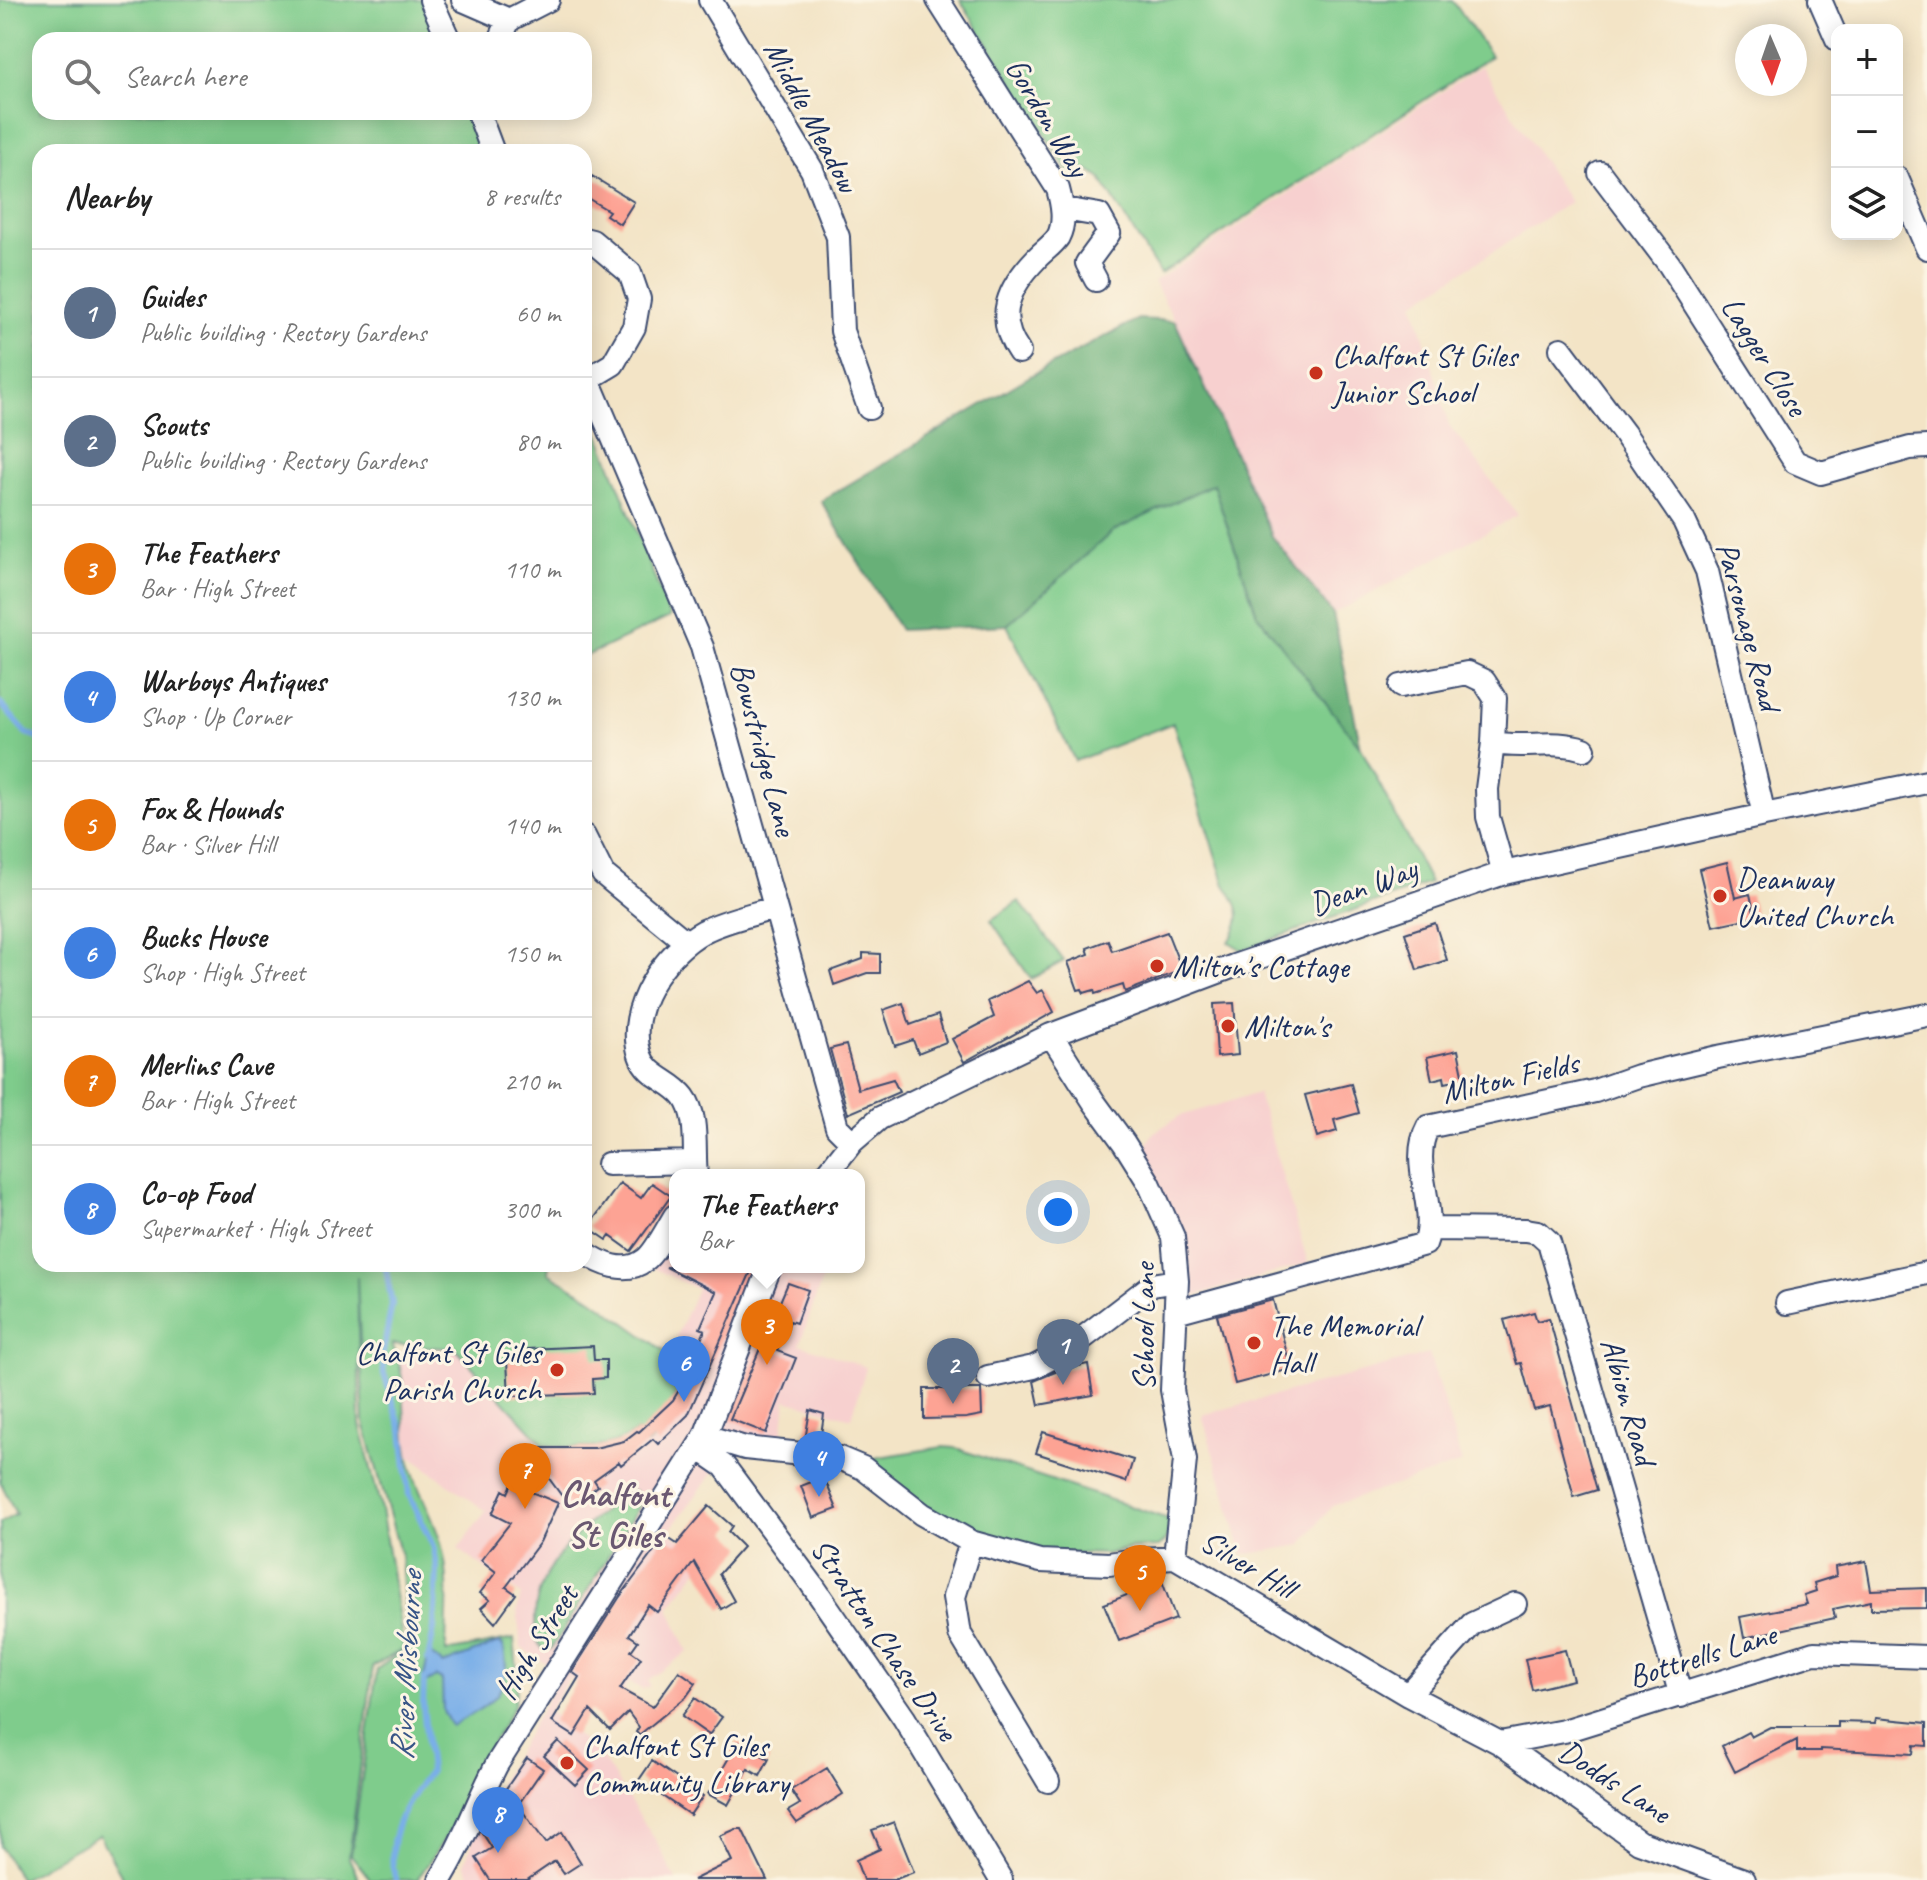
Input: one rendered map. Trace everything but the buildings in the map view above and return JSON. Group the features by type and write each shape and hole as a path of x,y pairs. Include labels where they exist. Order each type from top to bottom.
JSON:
{"street":[{"path":"431,0 445,32"},
{"path":"463,0 504,30 548,0"},
{"name":"Middle Meadow","path":"710,0 812,170 838,237 842,331 869,408"},
{"name":"Gordon Way","path":"938,0 1058,189 1064,209 1058,237 1017,280 1009,298 1006,311 1009,338 1019,352"},
{"path":"1820,0 1831,25"},
{"path":"481,120 490,144"},
{"name":"Lagger Close","path":"1600,173 1669,264 1795,462 1821,473 1910,448 1927,447"},
{"path":"1903,192 1927,248"},
{"path":"1064,209 1099,215 1109,233 1087,263 1096,280"},
{"name":"Bowstridge Lane","path":"592,241 630,273 639,299 634,327 613,364 592,372"},
{"name":"Parsonage Road","path":"1561,349 1684,521 1707,571 1764,815"},
{"name":"Bowstridge Lane","path":"592,388 702,647 837,1127 852,1142"},
{"path":"1401,686 1467,673 1484,681 1495,698 1487,789 1488,817 1504,873"},
{"path":"1493,743 1515,747 1566,743 1584,749"},
{"name":"Dean Way","path":"852,1142 880,1118 1051,1035 1248,961 1504,873 1927,782"},
{"path":"592,856 603,874 686,942"},
{"path":"608,1164 695,1169 693,1118 683,1096 646,1068 639,1048 638,1033 645,999 670,958 686,942 726,922 774,908"},
{"name":"Milton Fields","path":"1431,1229 1422,1188 1422,1138 1428,1127 1595,1091 1638,1076 1718,1057 1927,1015"},
{"name":"School Lane","path":"1051,1035 1149,1183 1173,1237 1177,1281 1172,1390 1185,1460 1175,1557"},
{"path":"831,1169 852,1142"},
{"path":"592,1258 599,1263 627,1267 646,1260 669,1225"},
{"path":"1176,1312 1425,1244 1431,1229"},
{"name":"Albion Road","path":"1431,1229 1526,1230 1538,1232 1549,1242 1681,1696"},
{"name":"High Street","path":"440,1880 455,1855 475,1805 497,1764 701,1442 768,1273"},
{"path":"1787,1303 1927,1273"},
{"path":"988,1377 1034,1367 1066,1351 1152,1285 1177,1281"},
{"name":"Silver Hill","path":"701,1442 839,1458 863,1468 922,1514 971,1542 1040,1561 1109,1564 1175,1557 1408,1695 1500,1743"},
{"name":"Stratton Chase Drive","path":"701,1442 724,1466 811,1583 904,1718 1001,1880"},
{"path":"971,1542 954,1597 960,1634 1048,1781"},
{"path":"1408,1695 1472,1624 1515,1604"},
{"name":"Bottrells Lane","path":"1500,1743 1564,1731 1814,1653 1927,1657"},
{"name":"Dodds Lane","path":"1500,1743 1639,1842 1744,1880"}],"shaded area":[{"name":"Chalfont St Giles Junior School","path":"1481,66 1570,202 1414,303 1449,425 1518,515 1333,614 1272,536 1175,321 1154,282"},
{"path":"1258,1093 1308,1263 1186,1298 1181,1240 1143,1151 1153,1133 1180,1116"},
{"path":"669,1243 669,1273 824,1273 800,1344 866,1367 852,1418 786,1400 779,1442 725,1457 669,1531 706,1559 669,1608 688,1652 648,1680 650,1686 642,1689 628,1682 616,1706 569,1678 549,1711 603,1759 656,1841 676,1880 473,1880 464,1864 489,1801 562,1673 521,1648 517,1610 521,1595 458,1549 486,1511 408,1455 399,1359 444,1347 456,1349 512,1408 595,1448 624,1441 636,1431 647,1444 643,1428 671,1403 697,1347 676,1337 697,1289 653,1268"},
{"path":"1429,1354 1462,1463 1332,1506 1301,1545 1243,1555 1202,1415"}],"green space":[{"path":"0,0 431,0 443,32 32,32 32,120 477,120 487,144 32,144 32,1272 548,1272 588,1296 673,1357 680,1387 671,1404 644,1428 653,1439 647,1444 637,1431 604,1445 581,1448 544,1445 456,1349 392,1344 401,1371 411,1466 445,1560 446,1652 514,1639 518,1679 514,1706 484,1758 448,1834 417,1880 371,1880 351,1855 377,1669 407,1648 401,1556 364,1423 357,1277 360,1424 381,1509 404,1649 373,1666 349,1858 359,1880 124,1880 99,1835 20,1880 0,1846 0,1523 16,1514 0,1481"},
{"path":"960,0 1452,0 1491,56 1160,274 1099,176 1088,170 1071,176"},
{"path":"1138,319 1175,321 1272,536 1333,614 1361,748 1257,614 1213,484 1113,531 1007,625 900,630 821,501 1032,375"},
{"path":"592,417 670,617 592,653"},
{"path":"1213,484 1257,614 1361,748 1430,883 1242,950 1229,942 1239,913 1225,885 1173,723 1075,761 1007,625 1113,531"},
{"path":"1019,901 1064,961 1031,979 991,920"},
{"path":"943,1447 955,1448 1171,1520 1166,1540 1158,1547 1132,1548 1106,1554 1041,1552 974,1534 927,1508 872,1463 879,1457"},
{"path":"631,1490 640,1499 639,1506 551,1649 543,1649 535,1632 535,1620 537,1600 544,1581 554,1563 582,1530"}],"water":[{"path":"498,1643 503,1645 506,1662 502,1687 487,1704 451,1726 443,1711 442,1680 436,1677 422,1685 429,1653 443,1664"}],"waterway":[{"name":"River Misbourne","path":"0,703 26,733 32,736"},
{"name":"River Misbourne","path":"386,1272 392,1304 382,1358 384,1374 402,1430 409,1495 434,1548 437,1568 434,1629 428,1660"},
{"name":"River Misbourne","path":"396,1880 392,1850 394,1836 412,1796 430,1771 423,1706 424,1679"}],"place":[{"name":"Chalfont St Giles Junior School","path":"1316,373"},
{"name":"Deanway United Church","path":"1720,896"},
{"name":"Milton's Cottage","path":"1157,966"},
{"name":"Milton's","path":"1228,1026"},
{"name":"The Memorial Hall","path":"1254,1343"},
{"name":"The Feathers","path":"767,1365"},
{"name":"Chalfont St Giles Parish Church","path":"557,1370"},
{"name":"Guides","path":"1063,1385"},
{"name":"Bucks House","path":"684,1402"},
{"name":"Scouts","path":"953,1404"},
{"name":"Warboys Antiques","path":"819,1497"},
{"name":"Merlins Cave","path":"525,1509"},
{"name":"Fox & Hounds","path":"1140,1611"},
{"name":"Chalfont St Giles Community Library","path":"567,1763"},
{"name":"Co-op Food","path":"498,1853"}],"district":[{"name":"Chalfont St Giles","path":"615,1514"}]}
